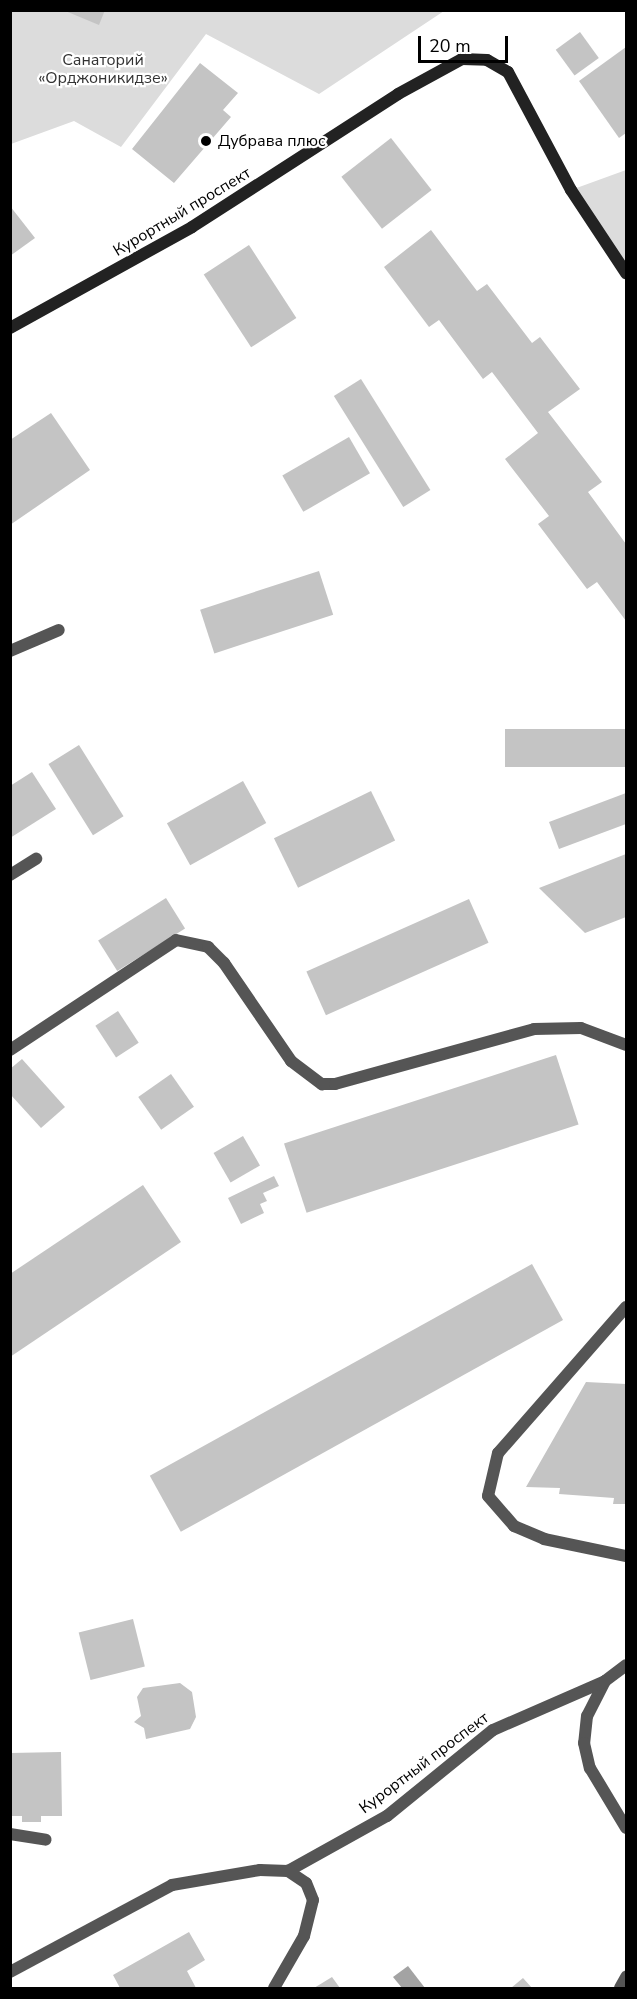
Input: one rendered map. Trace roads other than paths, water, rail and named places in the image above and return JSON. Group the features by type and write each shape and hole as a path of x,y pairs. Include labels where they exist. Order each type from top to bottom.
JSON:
{"street":[{"name":"Курортный проспект","path":"10,328 192,227 398,94 462,59 487,60 508,72 571,190 627,273"},
{"path":"10,651 59,630"},
{"path":"10,875 36,859"},
{"path":"10,1050 176,940 208,947 224,963 291,1061 322,1084 335,1084 534,1029 581,1028 627,1045"},
{"path":"627,1307 498,1453 488,1496 514,1526 544,1539 627,1556"},
{"name":"Курортный проспект","path":"288,1871 387,1816 493,1730 605,1681 627,1665"},
{"path":"605,1681 587,1716 584,1743 590,1768 627,1828"},
{"path":"10,1834 46,1840"},
{"path":"10,1972 172,1885 260,1870 288,1871 306,1883 313,1900 304,1936 274,1989"},
{"path":"620,1989 627,1977"}],"place":[{"name":"Дубрава плюс","path":"206,141"}],"park label":[{"name":"Санаторий «Орджоникидзе»","path":"103,69"}]}
